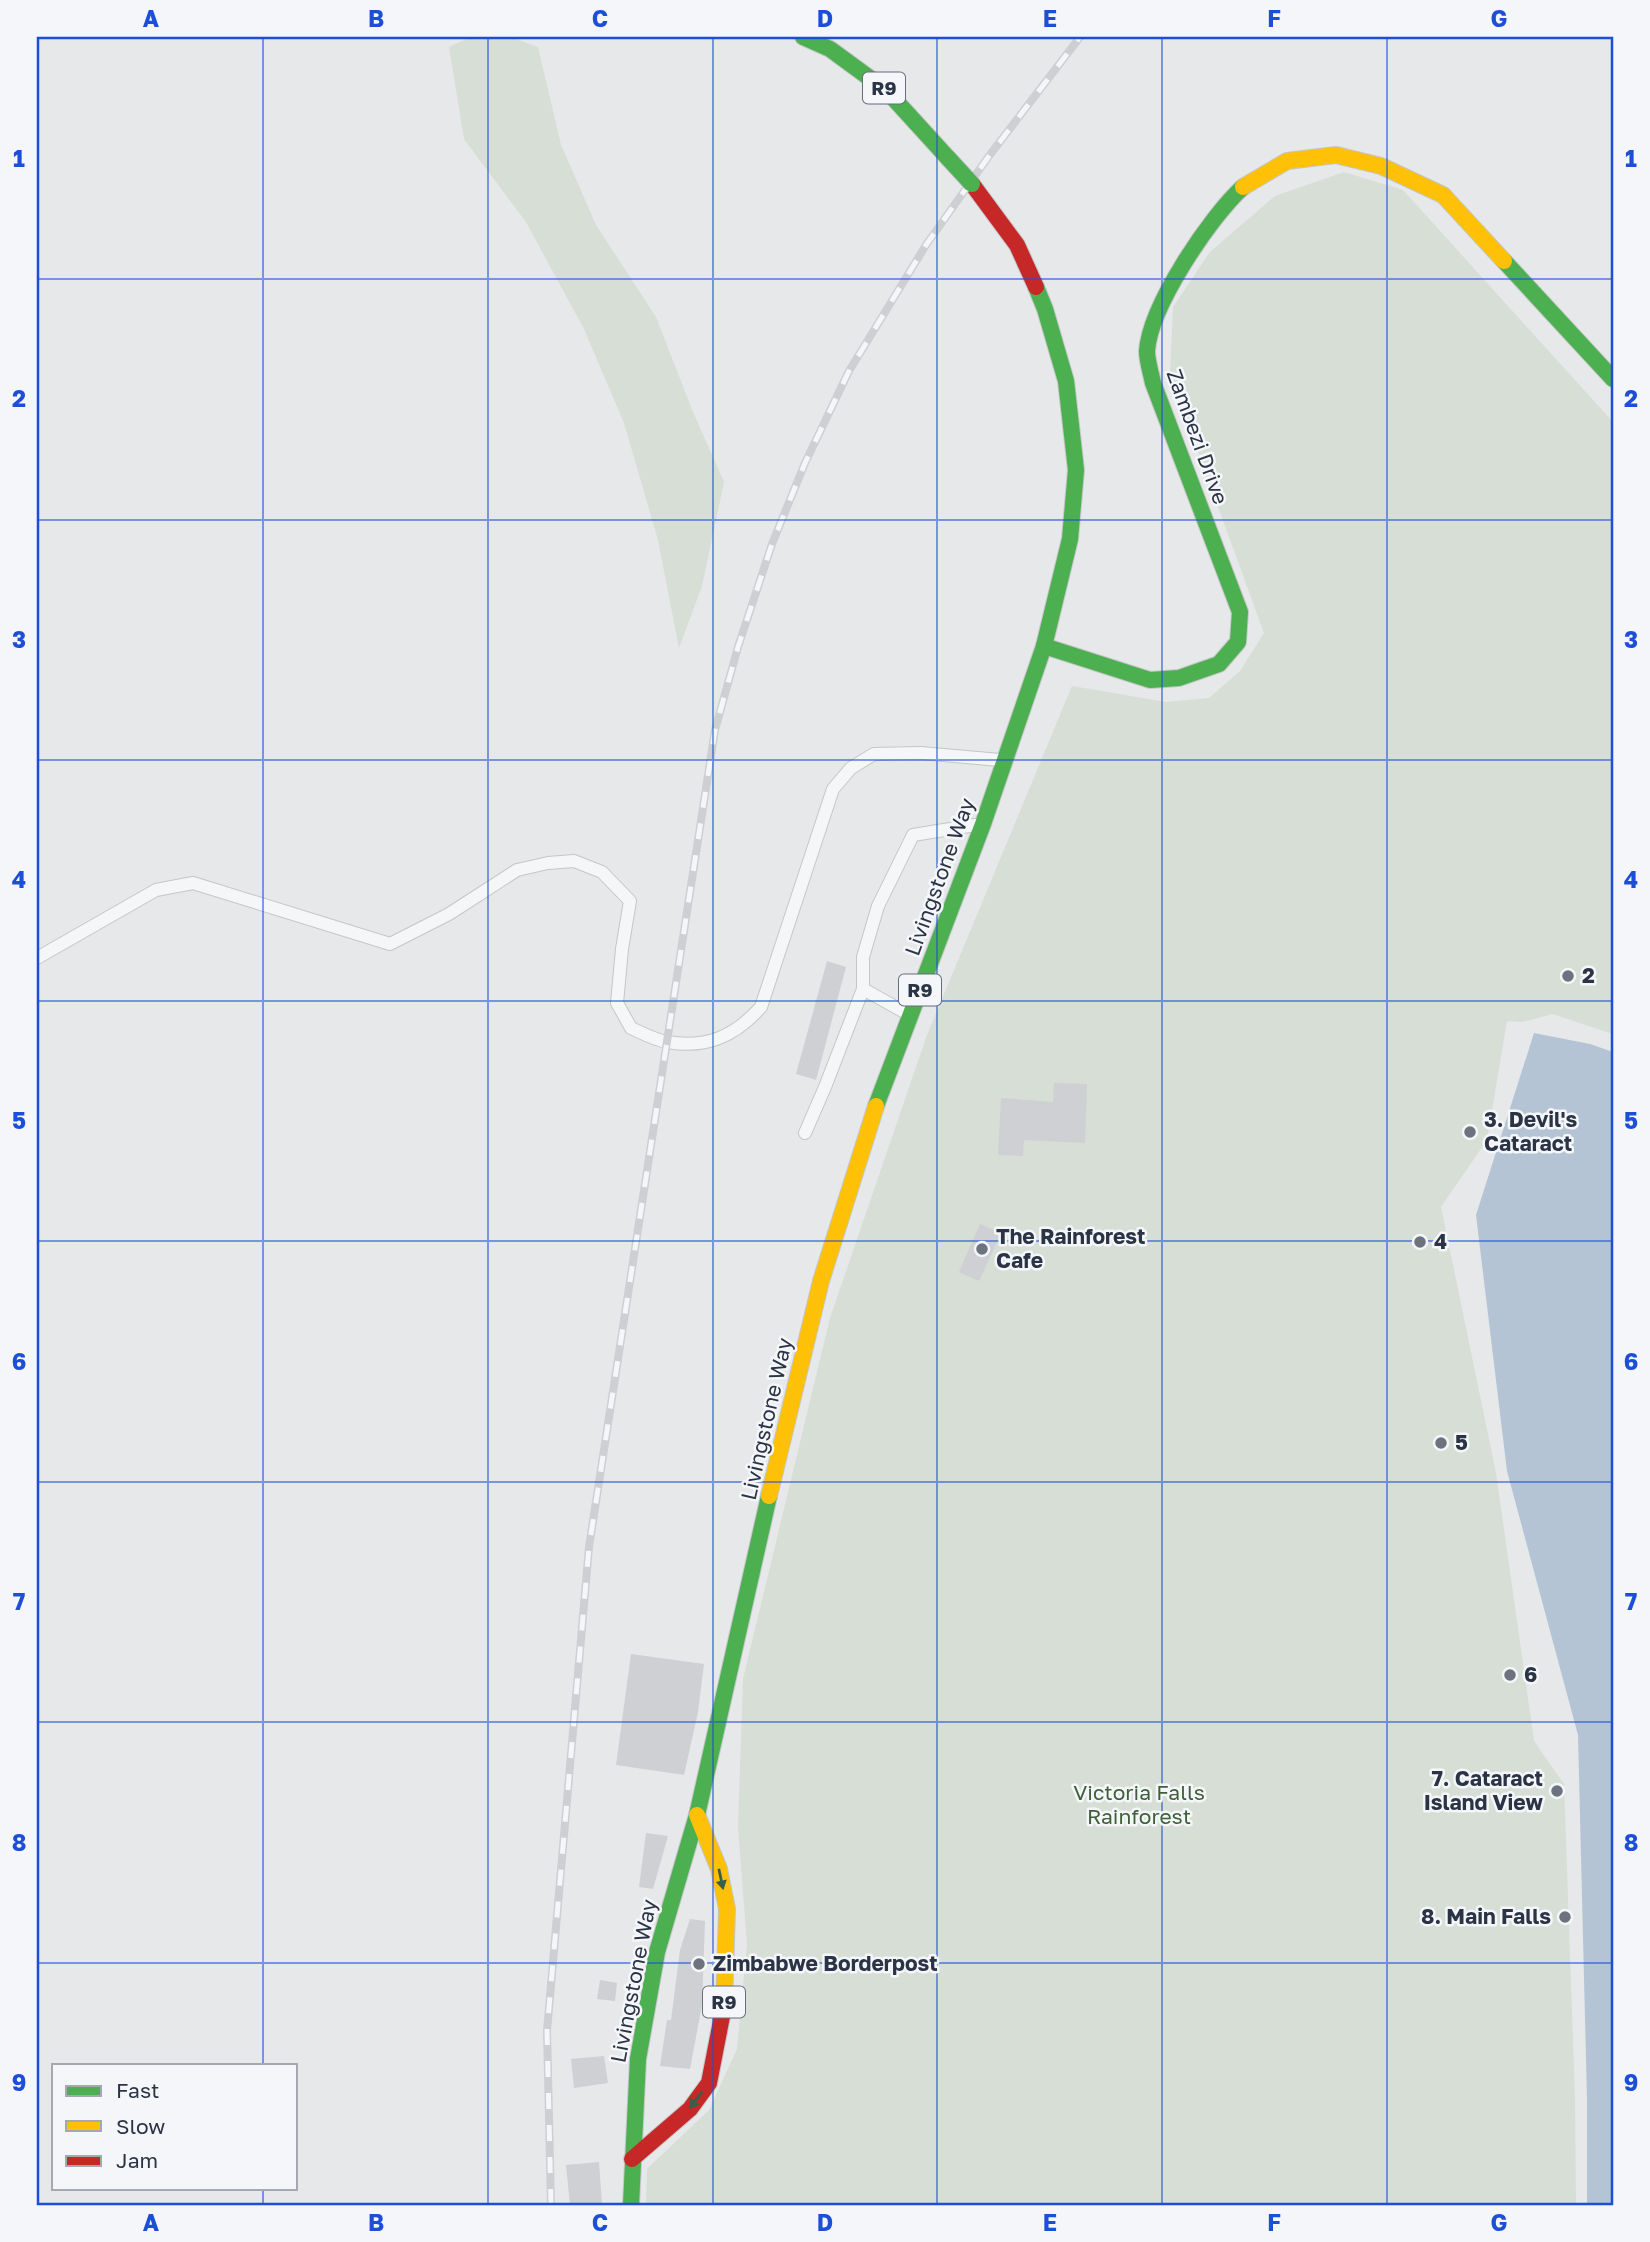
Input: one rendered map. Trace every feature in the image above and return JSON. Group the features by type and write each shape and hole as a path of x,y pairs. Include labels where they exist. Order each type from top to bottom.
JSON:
{"main road":[{"name":"Livingstone Way","path":"631,2205 638,2059 657,1952 697,1815 748,1585 821,1281 877,1104 983,824 1044,646 1070,539 1075,484 1076,470 1066,381 1045,309 1017,245 972,184 886,90 830,48 803,37"},
{"name":"Zambezi Drive","path":"1044,646 1150,680 1179,678 1219,664 1238,642 1240,612 1153,383 1147,352 1152,327 1176,277 1210,223 1242,188 1287,161 1336,155 1381,166 1443,195 1613,379"},
{"name":"R9","path":"632,2159 690,2109 709,2083 724,2007 727,1909 719,1869 697,1815"}],"lane":[{"path":"37,958 156,890 193,883 390,944 449,914 517,870 574,860 602,872 630,901 617,1003 631,1028 667,1042 694,1043 722,1039 745,1026 761,1007 833,789 851,768 874,754 921,752 1003,760"},
{"path":"805,1133 863,989 863,957 878,906 913,835 983,824"},
{"path":"863,989 911,1016"}],"green space":[{"path":"471,37 511,37 538,47 561,145 596,225 656,317 724,482 702,586 679,648 658,540 624,423 584,329 526,222 464,139 449,47"},
{"name":"Victoria Falls Rainforest","path":"1344,172 1403,190 1613,422 1613,1034 1553,1014 1522,1022 1507,1021 1487,1140 1441,1207 1496,1473 1534,1741 1564,1784 1576,2205 646,2205 647,2169 709,2110 737,2049 747,1944 738,1827 743,1679 830,1318 927,1035 1072,686 1166,702 1209,698 1240,671 1264,633 1170,375 1173,307 1210,252 1275,196"}],"water":[{"path":"1534,1033 1590,1044 1613,1052 1613,2205 1587,2205 1578,1735 1507,1471 1476,1215"}],"building":[{"path":"827,961 846,967 816,1080 796,1074"},
{"path":"1054,1083 1087,1084 1085,1143 1024,1140 1023,1156 998,1155 1001,1098 1053,1102"},
{"path":"980,1224 1001,1233 979,1281 959,1272"},
{"path":"631,1654 704,1664 698,1712 684,1775 616,1765"},
{"path":"646,1833 668,1836 653,1889 639,1887"},
{"path":"690,1919 705,1921 702,2005 690,2069 660,2066 667,2020 671,2020 680,1950"},
{"path":"600,1980 617,1983 615,2001 597,1999"},
{"path":"604,2056 608,2083 574,2088 571,2059"},
{"path":"599,2162 602,2205 570,2205 566,2165"}],"railway":[{"path":"551,2205 547,2031 589,1547 715,730 738,647 772,544 805,463 849,371 926,245 989,156 1080,37"}],"traffic: fast":[{"path":"803,37 830,49 886,90 948,158"},
{"path":"948,158 972,184"},
{"path":"1044,646 1150,680 1179,678 1219,664 1238,642 1240,612 1153,383 1147,351 1159,311 1184,263 1214,219 1243,187"},
{"path":"1504,261 1613,379"},
{"path":"876,1106 983,824 1044,646 1070,539 1076,470 1066,381 1036,287"},
{"path":"631,2205 638,2059 657,1952 697,1815 769,1496"}],"traffic: slow":[{"path":"1243,187 1287,161 1336,155 1381,166 1443,195 1504,261"},
{"path":"769,1496 821,1281 876,1106"},
{"path":"697,1815 719,1869 727,1909 724,2006"}],"traffic: jam":[{"path":"972,184 1017,245 1036,287"},
{"path":"632,2159 690,2109 709,2083 724,2006"}],"place":[{"name":"2","path":"1568,976"},
{"name":"3. Devil's Cataract","path":"1470,1132"},
{"name":"4","path":"1420,1242"},
{"name":"The Rainforest Cafe","path":"982,1249"},
{"name":"5","path":"1441,1443"},
{"name":"6","path":"1510,1675"},
{"name":"7. Cataract Island View","path":"1557,1791"},
{"name":"8. Main Falls","path":"1565,1917"},
{"name":"Zimbabwe Borderpost","path":"699,1964"}]}
